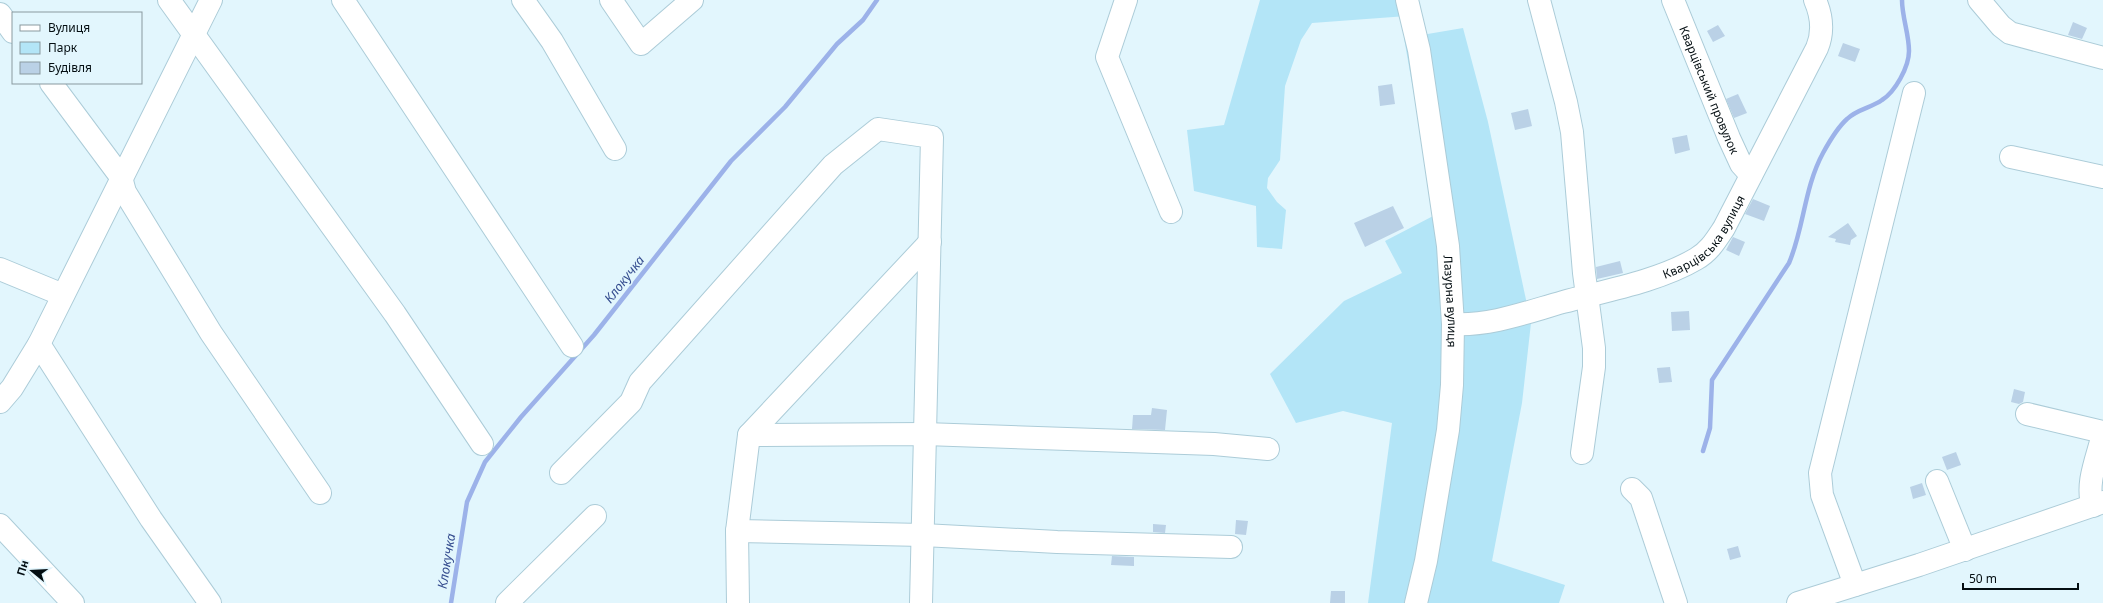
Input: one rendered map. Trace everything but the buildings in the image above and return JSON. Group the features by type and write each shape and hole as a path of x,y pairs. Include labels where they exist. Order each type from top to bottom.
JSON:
{"street":[{"path":"169,0 394,314 482,444"},
{"path":"0,402 12,388 39,344 121,177 211,0"},
{"path":"343,0 572,346"},
{"path":"523,0 552,41 615,149"},
{"path":"612,0 640,44 692,0"},
{"path":"1126,0 1107,57 1171,212"},
{"name":"Лазурна вулиця","path":"1407,0 1420,57 1448,246 1453,324 1452,385 1448,436 1426,561 1416,603"},
{"path":"1539,0 1572,132 1594,362 1582,453"},
{"name":"Кварцівський провулок","path":"1674,0 1729,138 1741,164 1751,175"},
{"name":"Кварцівська вулиця","path":"1453,324 1474,325 1490,322 1587,296 1658,276 1702,255 1716,241 1820,41 1822,25 1815,0"},
{"path":"1979,0 2001,26 2010,33 2103,58"},
{"path":"0,14 12,31"},
{"path":"52,84 121,177 125,192 211,332 320,493"},
{"path":"1855,586 1822,495 1820,473 1914,93"},
{"path":"561,473 631,402 640,382 833,165 878,129 932,137 921,603"},
{"path":"2011,157 2103,177"},
{"path":"738,603 737,531 749,435 930,242"},
{"path":"0,269 63,295"},
{"path":"39,344 151,519 210,603"},
{"path":"2027,414 2103,433 2090,487 2090,498 2098,504"},
{"path":"749,435 925,434 1214,444 1268,449"},
{"path":"1937,481 1965,550"},
{"path":"1632,489 1639,496 1643,504 1676,603"},
{"path":"1798,603 1965,550 2098,504"},
{"path":"508,603 595,516"},
{"path":"0,525 73,603"},
{"path":"737,531 923,535 1057,542 1231,547"}],"green space":[{"path":"1260,0 1415,0 1407,16 1312,23 1301,40 1285,86 1280,160 1268,178 1267,188 1277,202 1286,210 1282,249 1257,247 1256,206 1194,191 1187,130 1224,125"},
{"path":"1463,28 1488,122 1531,323 1522,403 1492,561 1565,585 1559,603 1368,603 1392,423 1343,411 1296,423 1270,374 1344,301 1402,273 1385,241 1435,215 1404,38"}],"waterway":[{"name":"Клокучка","path":"451,603 467,502 485,462 521,417 594,335 731,161 785,107 837,44 863,20 877,0"},
{"path":"1703,451 1710,428 1712,380 1789,263 1798,236 1812,180 1823,153 1843,123 1855,113 1878,103 1887,96 1892,91 1904,71 1907,64 1909,51 1902,0"}]}
